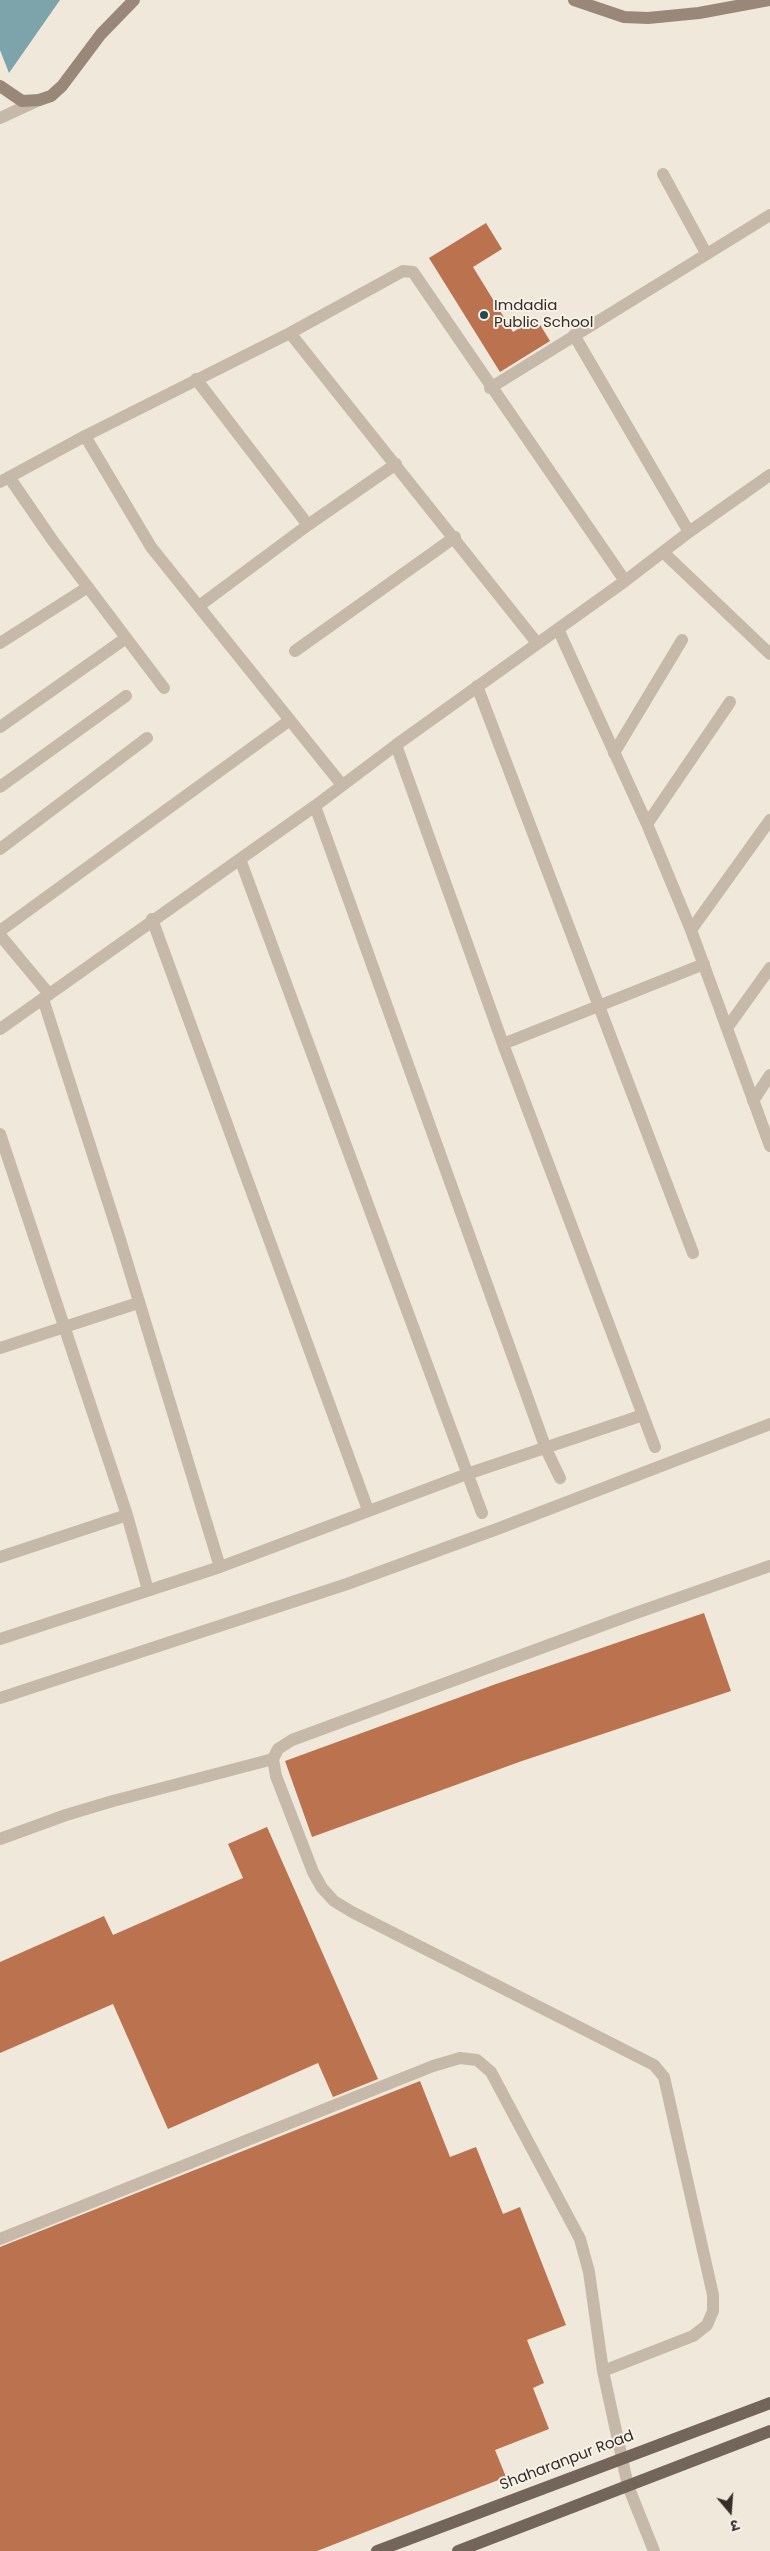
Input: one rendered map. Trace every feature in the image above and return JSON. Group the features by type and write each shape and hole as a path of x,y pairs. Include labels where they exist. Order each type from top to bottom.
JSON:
{"main road":[{"name":"Shaharanpur Road","path":"377,2551 622,2457 770,2403"},
{"path":"458,2551 770,2431"}],"street":[{"path":"0,118 51,96 62,86 101,34 134,0"},
{"path":"574,0 624,17 648,18 698,13 769,0"},
{"path":"0,86 22,100 39,100"},
{"path":"663,174 706,253"},
{"path":"490,388 770,215"},
{"path":"164,688 5,480 85,436 290,333 403,271 413,272 490,388 625,581"},
{"path":"290,333 537,643"},
{"path":"574,335 688,532"},
{"path":"196,379 308,525"},
{"path":"85,436 137,527 342,785"},
{"path":"199,606 308,525 396,464"},
{"path":"0,1029 315,806 477,686 625,581 688,532 770,475"},
{"path":"295,651 455,538"},
{"path":"663,552 770,654"},
{"path":"0,643 88,587"},
{"path":"558,629 647,824 691,930 770,1146"},
{"path":"0,727 126,638"},
{"path":"614,753 682,640"},
{"path":"477,686 693,1252"},
{"path":"0,787 126,696"},
{"path":"647,824 730,702"},
{"path":"220,1567 46,996 0,933 290,720"},
{"path":"0,849 147,738"},
{"path":"396,745 503,1044 656,1448"},
{"path":"315,806 546,1449 560,1478"},
{"path":"691,930 765,835 770,820"},
{"path":"240,859 482,1513"},
{"path":"152,920 368,1510"},
{"path":"503,1044 704,964"},
{"path":"727,1028 770,968"},
{"path":"753,1101 770,1075"},
{"path":"0,1134 127,1515 148,1590"},
{"path":"0,1348 138,1303"},
{"path":"0,1639 220,1567 467,1474 643,1415"},
{"path":"0,1698 347,1584 497,1529 770,1424"},
{"path":"0,1557 127,1515"},
{"path":"603,2371 693,2336 707,2325 713,2311 713,2295 664,2077 654,2065 352,1912 334,1901 322,1888 312,1872 276,1776 273,1759 278,1749 292,1740 633,1614 770,1566"},
{"path":"0,1840 104,1804 273,1759"},
{"path":"0,2239 433,2066 460,2058 477,2060 490,2072 580,2239 589,2272 603,2371 628,2486 654,2551"}],"water":[{"path":"0,0 60,0 9,73 0,50"}],"building":[{"path":"486,223 502,249 473,267 513,332 536,318 550,341 500,372 429,258"},
{"path":"704,1613 731,1691 522,1761 312,1837 285,1761 496,1684"},
{"path":"267,1827 378,2079 333,2097 318,2063 168,2129 113,2004 0,2053 0,1962 104,1916 113,1935 243,1878 228,1844"},
{"path":"420,2081 450,2157 476,2147 503,2214 520,2207 566,2325 527,2340 544,2383 533,2388 549,2429 495,2450 506,2477 317,2551 0,2551 0,2247"}],"place":[{"name":"Imdadia Public School","path":"484,315"}]}
